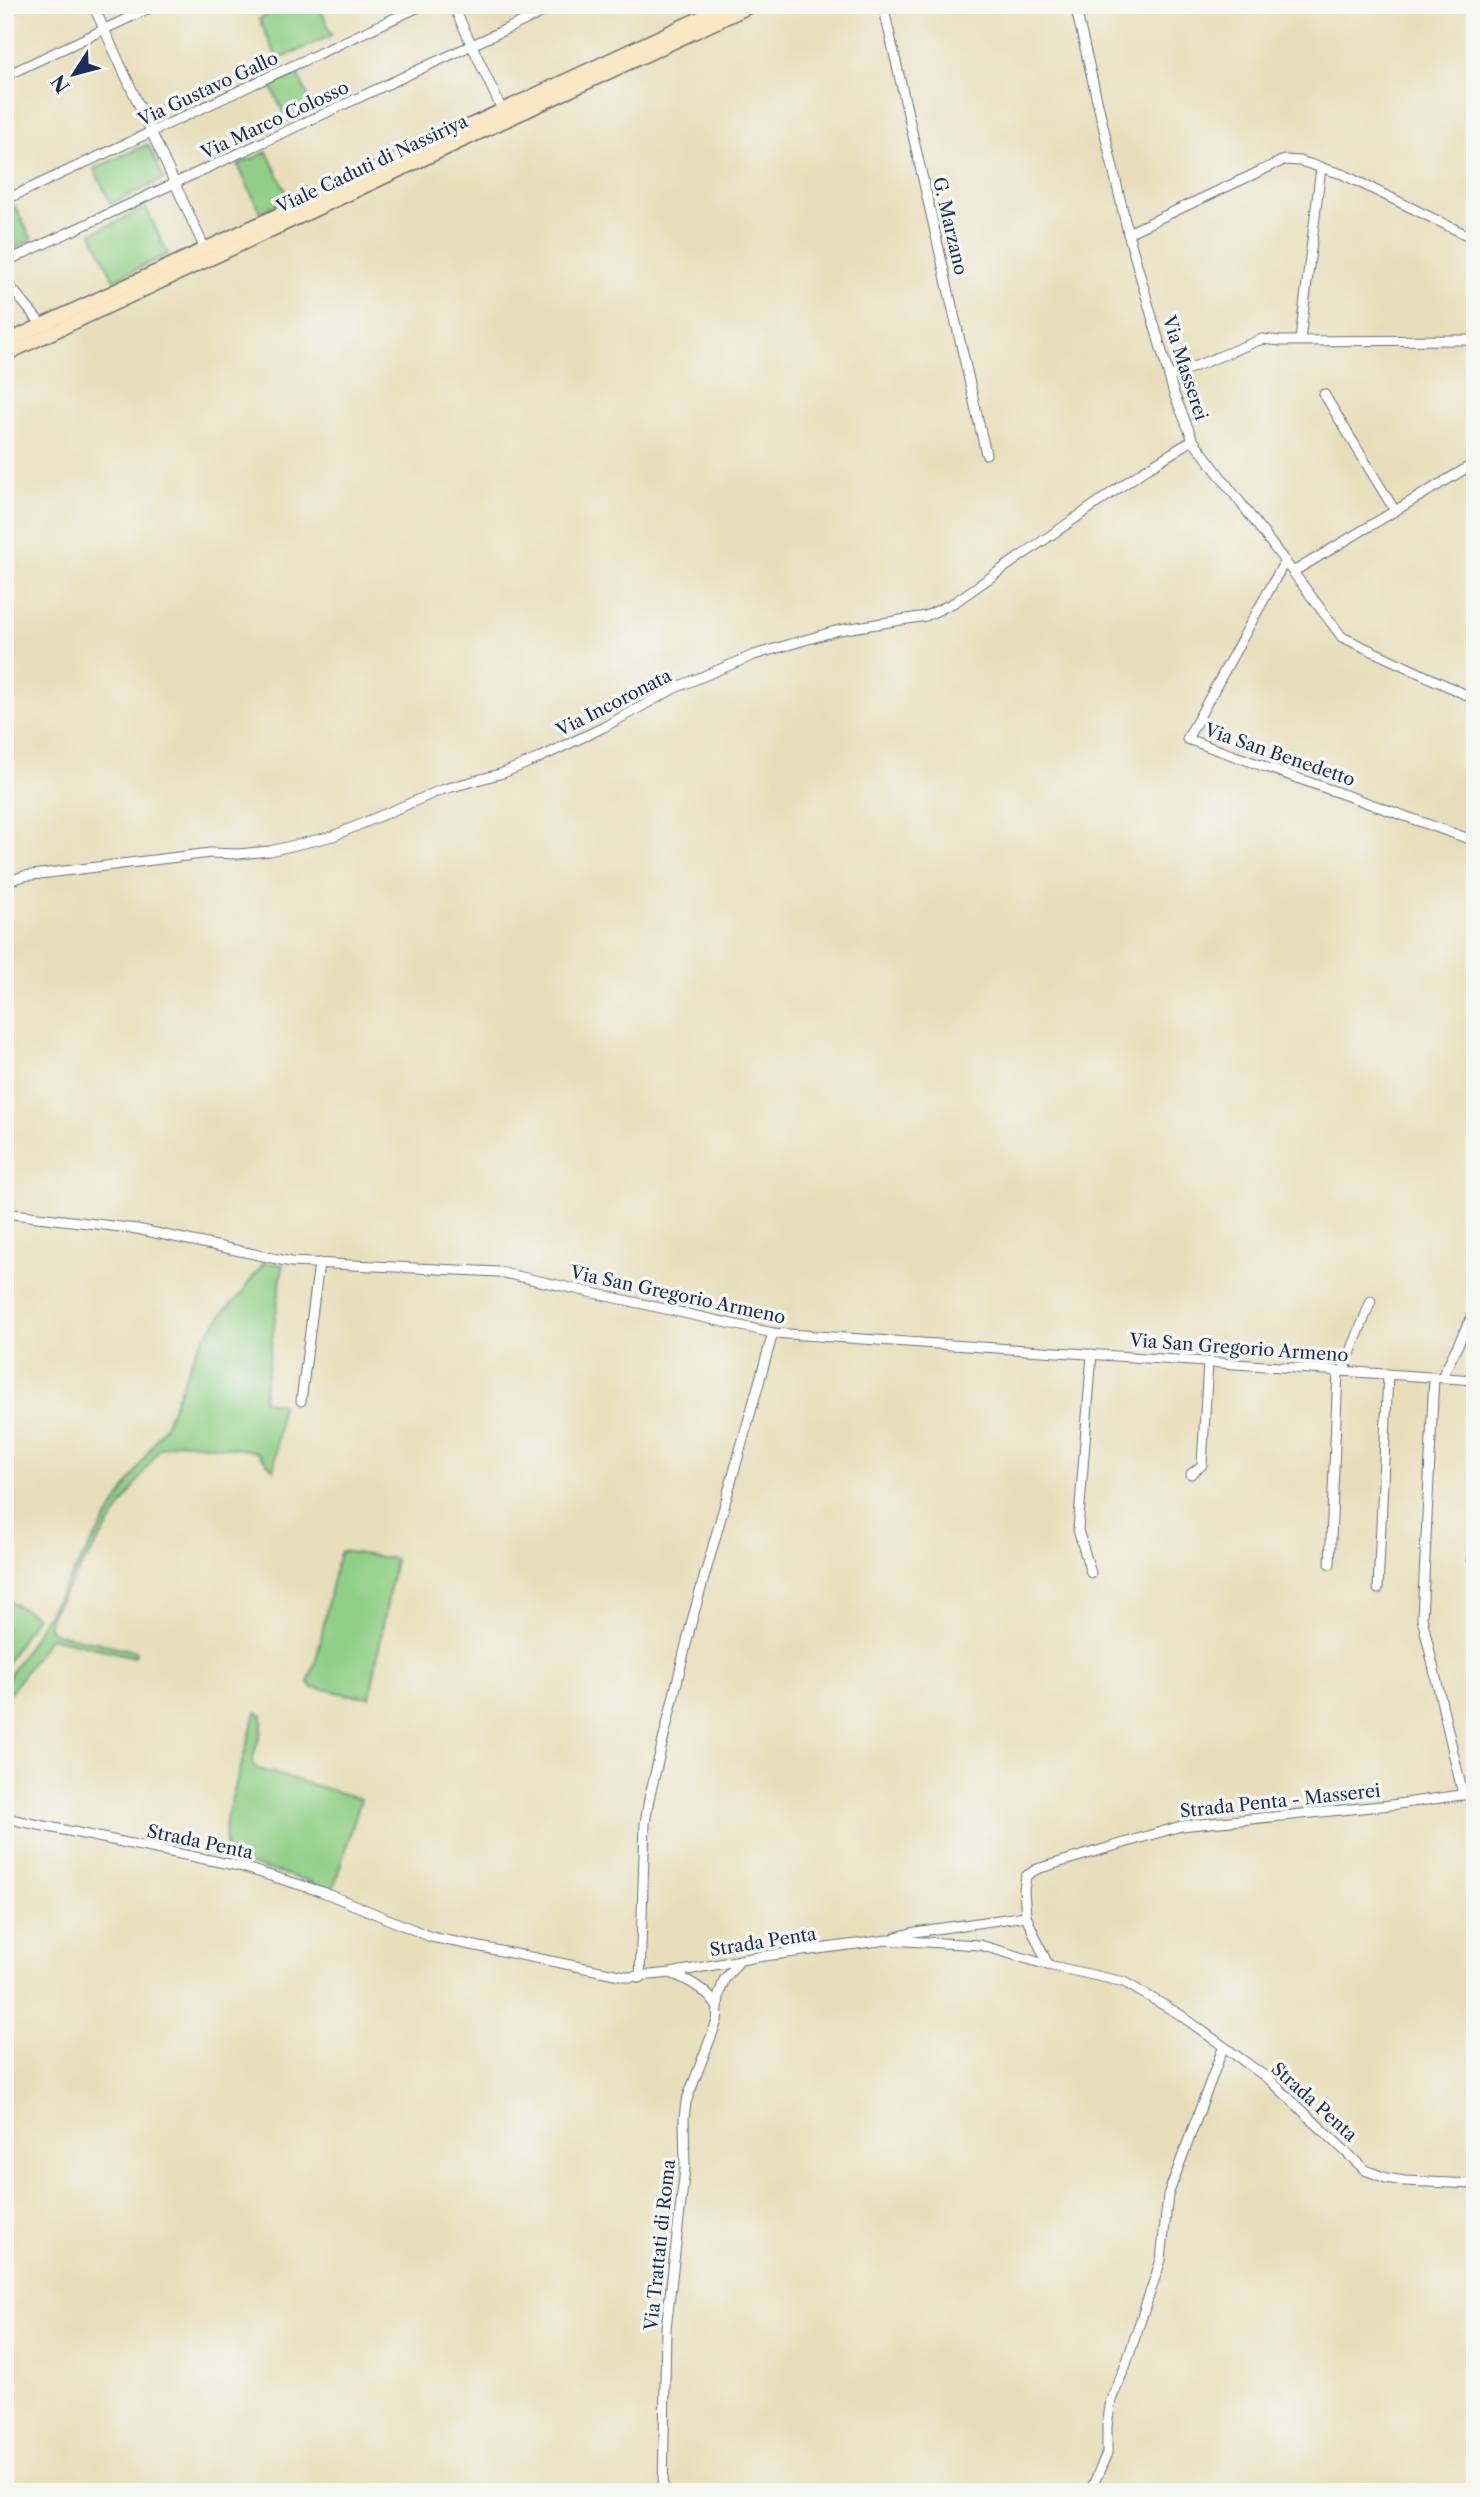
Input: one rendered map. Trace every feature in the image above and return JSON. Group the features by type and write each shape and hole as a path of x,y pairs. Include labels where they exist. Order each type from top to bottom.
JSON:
{"main road":[{"name":"Viale Caduti di Nassiriya","path":"5,342 727,5"},
{"name":"Viale Caduti di Nassiriya","path":"5,355 753,5"}],"street":[{"path":"93,5 205,249"},
{"path":"5,76 156,5"},
{"name":"Via Gustavo Gallo","path":"5,200 423,5"},
{"path":"453,5 502,110"},
{"name":"Via Marco Colosso","path":"5,262 558,5"},
{"name":"G. Marzano","path":"883,5 986,454"},
{"name":"Via Masserei","path":"1075,5 1128,233 1169,377 1193,440 1342,637 1475,699"},
{"path":"1128,233 1284,160 1300,161 1342,174 1475,239"},
{"path":"1300,340 1321,167"},
{"path":"5,280 42,325"},
{"path":"1169,377 1262,339 1475,340"},
{"path":"1324,394 1395,511"},
{"name":"Via Incoronata","path":"5,882 24,876 210,853 238,854 270,850 333,836 441,790 510,770 567,746 675,688 754,655 839,630 926,616 955,602 1146,469 1193,440"},
{"path":"1293,572 1475,463"},
{"name":"Via San Benedetto","path":"1285,561 1187,738 1475,841"},
{"name":"Via San Gregorio Armeno","path":"5,1213 137,1229 264,1257 319,1264 499,1272 773,1334 1475,1380"},
{"path":"301,1401 319,1264"},
{"path":"1329,1564 1341,1371 1371,1301"},
{"path":"1463,1795 1422,1618 1438,1377 1475,1310"},
{"path":"640,1978 645,1824 649,1800 691,1624 773,1334"},
{"path":"1091,1573 1079,1530 1092,1354"},
{"path":"1191,1474 1202,1465 1208,1362"},
{"path":"1378,1589 1388,1374"},
{"path":"1472,1559 1475,1522"},
{"name":"Strada Penta - Masserei","path":"1026,1916 1026,1876 1037,1869 1181,1826 1391,1805 1475,1793"},
{"name":"Strada Penta","path":"5,1818 239,1866 323,1892 431,1937 630,1977 640,1978 740,1960 887,1940 980,1945 1048,1965 1124,1982 1179,2014 1270,2080 1366,2169 1386,2178 1404,2181 1475,2184"},
{"path":"887,1940 915,1932 1026,1916 1048,1965"},
{"name":"Via Trattati di Roma","path":"663,2492 666,2328 685,2169 686,2102 717,2021 724,1980 740,1960"},
{"path":"671,1973 687,1980 711,1997 718,2008"},
{"path":"1090,2492 1107,2453 1111,2400 1161,2260 1168,2195 1223,2048"}],"green space":[{"path":"288,5 319,5 332,35 278,60 259,19"},
{"path":"297,73 314,109 287,121 271,86"},
{"path":"148,144 164,179 111,204 94,169"},
{"path":"267,152 289,198 260,212 238,165"},
{"path":"15,206 32,240 5,253 5,211"},
{"path":"146,208 168,254 114,280 92,233"},
{"path":"264,1263 283,1265 263,1400 281,1404 274,1470 257,1452 243,1449 178,1442 159,1449 50,1615 49,1627 58,1634 136,1651 135,1657 50,1637 5,1700 5,1683 165,1425 197,1348 227,1308 244,1292"},
{"path":"341,1551 395,1559 370,1697 313,1688 308,1682 319,1650"},
{"path":"5,1599 36,1616 5,1665"},
{"path":"256,1712 262,1716 262,1722 252,1764 255,1768 361,1799 332,1892 306,1880 225,1858 226,1820"}]}
